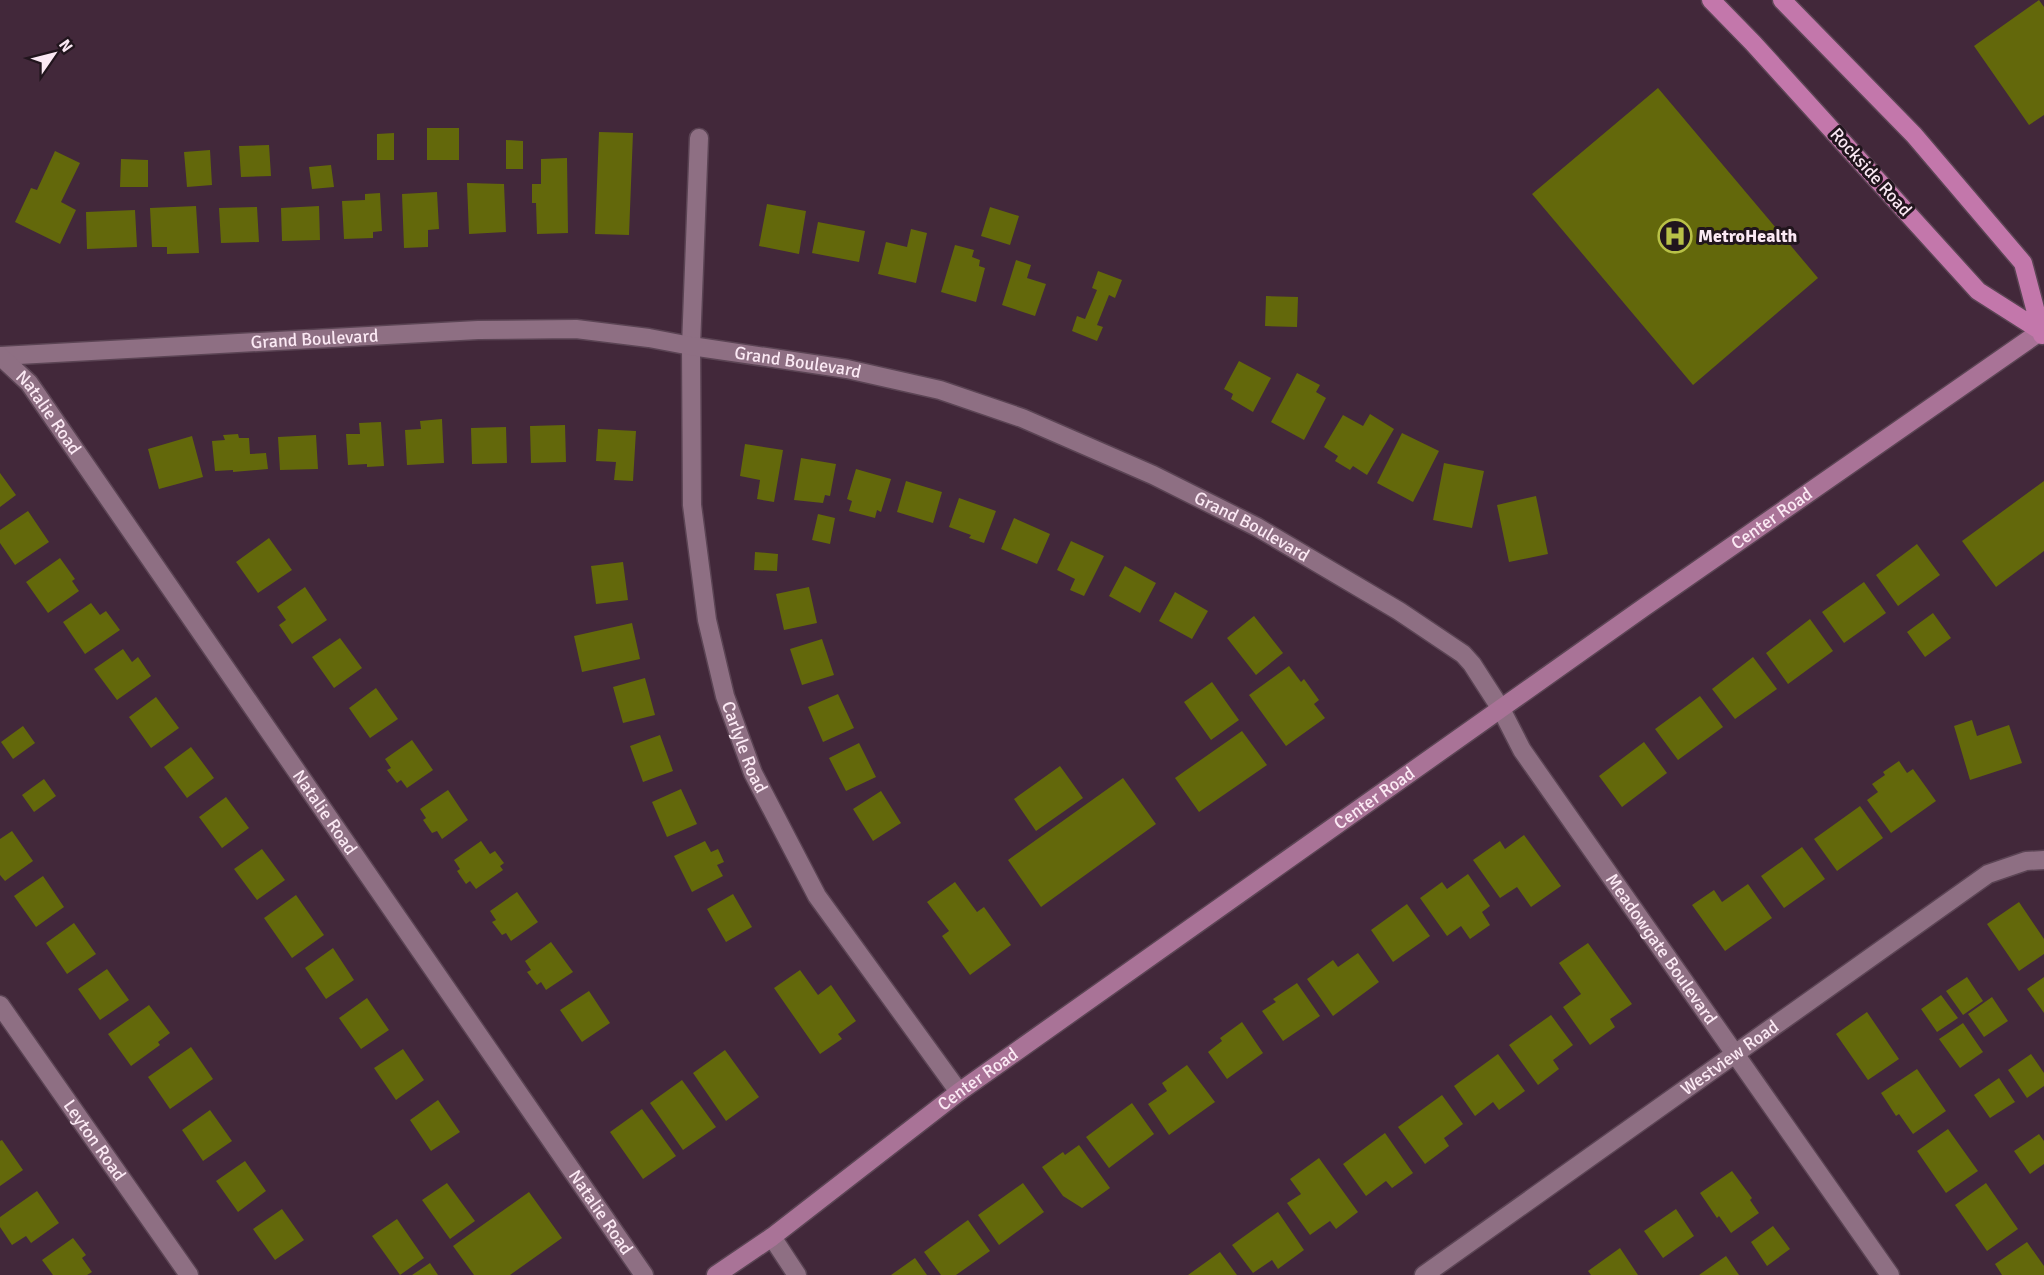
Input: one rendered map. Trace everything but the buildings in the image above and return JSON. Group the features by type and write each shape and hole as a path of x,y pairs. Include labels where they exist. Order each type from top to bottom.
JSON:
{"main road":[{"name":"Rockside Road","path":"1710,0 1753,43 1978,291 2043,333"},
{"path":"1782,0 1914,135 2023,263 2043,333"},
{"name":"Center Road","path":"716,1275 772,1237 958,1092 1652,601 2043,333"}],"street":[{"name":"Carlyle Road","path":"699,138 691,346 693,505 707,620 725,696 749,762 818,896 958,1092"},
{"name":"Grand Boulevard","path":"0,356 478,330 576,329 650,338 847,369 940,390 1022,418 1153,475 1257,527 1399,611 1463,654 1472,663 1501,709"},
{"name":"Natalie Road","path":"0,356 29,382 644,1275"},
{"name":"Meadowgate Boulevard","path":"1501,709 1522,750 1890,1275"},
{"name":"Westview Road","path":"1424,1275 1988,874 2026,861 2044,860"},
{"name":"Leyton Road","path":"0,1005 189,1275"},
{"path":"772,1237 797,1275"}],"place":[{"name":"MetroHealth","path":"1675,236"}]}
